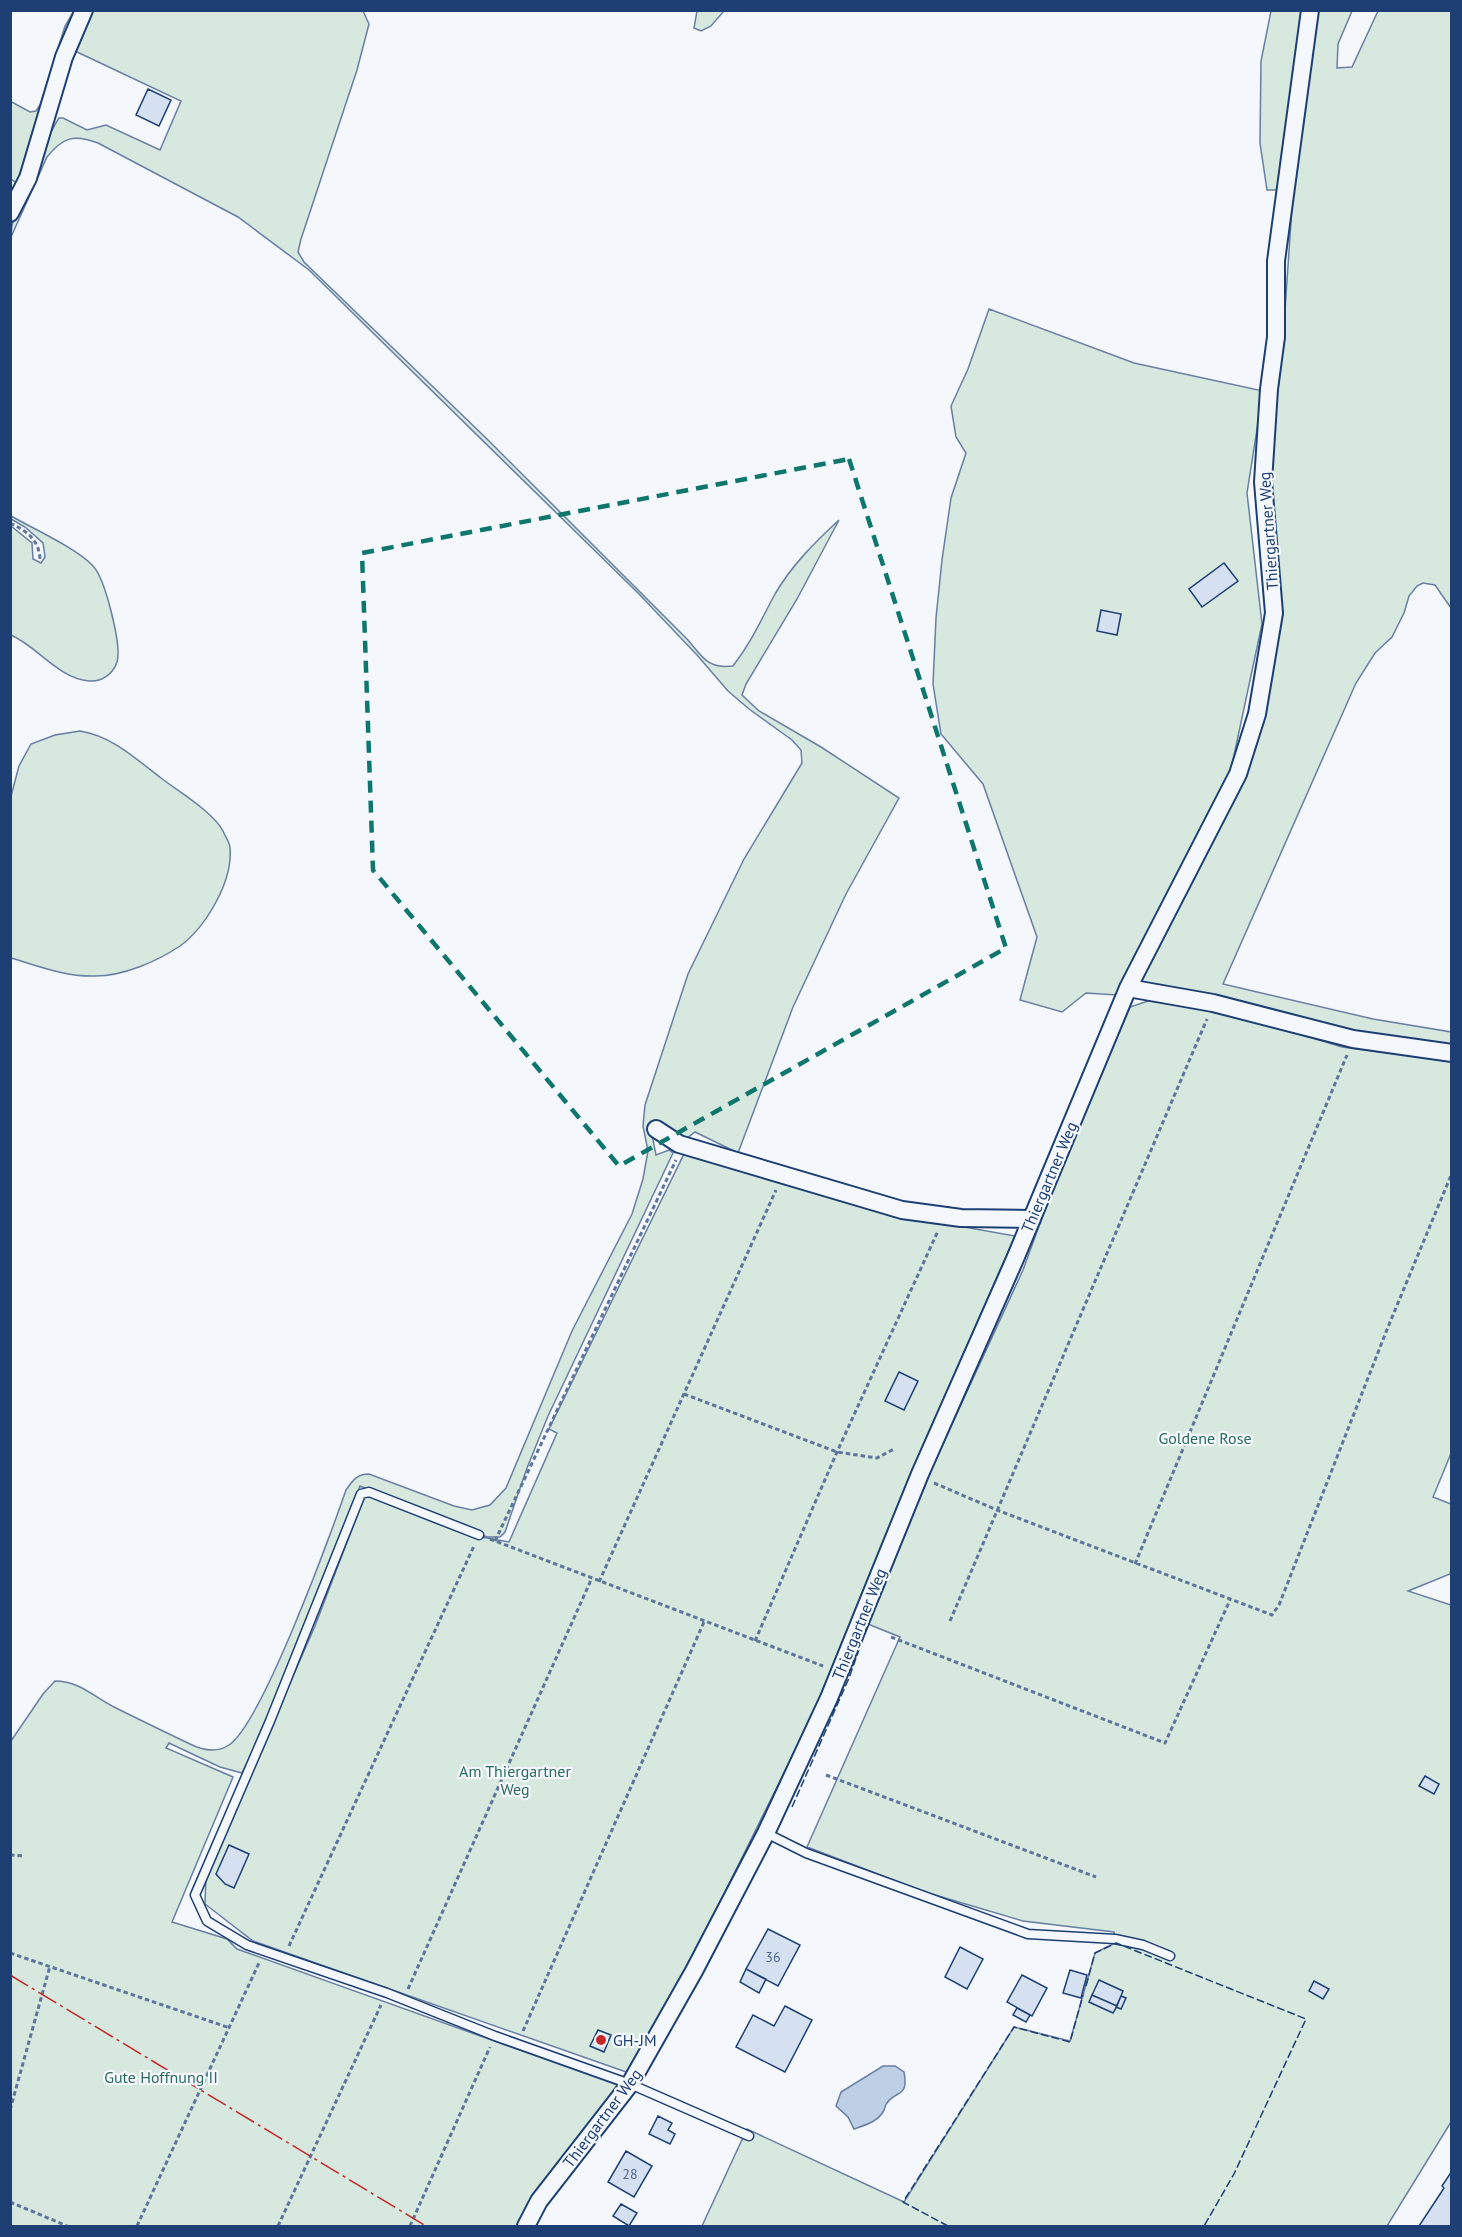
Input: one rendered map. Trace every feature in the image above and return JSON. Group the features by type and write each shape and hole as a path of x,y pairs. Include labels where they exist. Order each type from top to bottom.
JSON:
{"street":[{"path":"10,213 28,178 64,57 84,10"},
{"name":"Thiergartner Weg","path":"526,2226 539,2201 630,2084 694,1971 766,1833 839,1672 920,1474 1032,1219 1128,988 1238,774 1257,714 1274,613 1263,482 1269,389 1276,337 1276,261 1310,10"},
{"path":"1128,988 1213,1003 1353,1039 1452,1053"},
{"path":"656,1129 679,1144 902,1210 961,1218 1032,1219"}],"lane":[{"path":"479,1535 369,1492 361,1494 270,1721 195,1895 207,1921 247,1945 387,1993 495,2036 630,2084 748,2136"},
{"path":"766,1833 806,1853 1028,1934 1115,1939 1143,1945 1170,1956"}],"path":[{"path":"10,523 32,538 39,547 40,560"},
{"path":"950,1621 1213,1003"},
{"path":"1135,1564 1353,1039"},
{"path":"495,1541 680,1151 679,1144"},
{"path":"920,1474 931,1482 997,1510 1272,1615 1279,1605 1452,1173"},
{"path":"598,1582 783,1175"},
{"path":"755,1641 837,1452 945,1216"},
{"path":"684,1393 837,1452 877,1458 894,1449"},
{"path":"284,1959 479,1535 591,1580 839,1672"},
{"path":"403,1999 591,1580"},
{"path":"891,1637 1165,1743 1230,1599"},
{"path":"518,2044 704,1622"},
{"path":"826,1775 1096,1877"},
{"path":"10,1855 24,1856"},
{"path":"137,2226 264,1951"},
{"path":"10,1953 230,2028"},
{"path":"10,2110 50,1966"},
{"path":"278,2226 387,1993"},
{"path":"410,2226 495,2036"},
{"path":"10,2202 67,2226"}],"highlighted area":[{"path":"849,459 1006,948 619,1166 373,870 362,553"}],"green space":[{"path":"697,10 724,11 711,26 701,31 694,28"},
{"path":"74,11 79,11 20,185 11,179 10,101 30,112 36,111 40,105 65,26"},
{"name":"Gute Hoffnung II","path":"89,11 363,11 369,24 357,70 301,239 298,252 304,262 489,441 711,664 733,666 789,573 839,520 797,599 746,684 742,695 759,711 821,747 899,798 846,894 793,1007 738,1153 695,1132 686,1139 651,1130 656,1155 669,1150 673,1153 548,1416 505,1532 500,1537 487,1537 360,1486 277,1702 242,1773 220,1767 169,1743 166,1748 233,1777 172,1922 227,1939 237,1949 623,2087 520,2226 11,2226 11,1741 43,1694 55,1681 80,1687 116,1708 195,1746 210,1750 224,1748 243,1730 259,1702 311,1585 346,1490 356,1478 369,1474 454,1506 472,1510 490,1505 506,1488 572,1331 632,1214 643,1179 648,1151 643,1126 645,1105 688,974 744,859 802,763 801,750 792,740 728,691 639,594 309,270 238,217 98,143 76,138 64,141 47,157 11,237 14,218 59,118 87,130 106,125 160,150 181,101 75,51"},
{"path":"1271,11 1352,11 1338,44 1337,68 1352,67 1378,11 1451,11 1451,608 1435,585 1423,583 1417,586 1409,596 1404,613 1392,637 1375,653 1356,683 1223,984 1373,1019 1451,1032 1451,1048 1341,1030 1143,985 1139,979 1234,797 1271,647 1270,463 1282,354 1292,207 1279,190 1267,190 1260,143 1261,61"},
{"path":"989,309 1134,363 1263,391 1247,493 1262,624 1227,788 1117,995 1086,993 1062,1012 1020,1000 1037,937 983,784 941,734 933,684 942,560 951,498 966,453 956,437 951,406 968,369"},
{"path":"11,516 77,553 86,559 98,573 115,628 118,654 113,670 106,676 89,681 78,679 11,635 11,526 32,543 33,559 41,563 45,557 43,543 25,527 11,519"},
{"path":"80,731 103,738 123,749 195,803 218,824 230,848 227,875 216,902 190,938 171,952 150,963 117,974 84,976 63,973 11,958 11,796 19,766 31,744 55,735"},
{"name":"Goldene Rose","path":"1148,1001 1212,1007 1342,1047 1451,1061 1452,1451 1433,1497 1451,1504 1451,1569 1450,1574 1408,1591 1451,1605 1451,2122 1387,2226 702,2226 747,2129 904,2202 1014,2027 1070,2041 1095,1953 1115,1943 1114,1932 1023,1921 925,1892 807,1847 900,1637 868,1624 929,1474 1023,1270 1066,1152 1130,1007"},
{"name":"Am Thiergartner Weg","path":"686,1150 942,1223 1015,1236 907,1483 821,1698 687,1969 632,2074 253,1941 205,1904 206,1874 315,1626 365,1495 470,1535 509,1542 557,1433 549,1429"}],"water":[{"path":"883,2066 895,2066 904,2072 905,2086 886,2104 883,2112 877,2118 854,2129 848,2117 836,2106 841,2092"}],"building":[{"path":"148,89 171,100 159,126 136,115"},
{"path":"1224,563 1238,581 1202,607 1189,589"},
{"path":"1101,610 1121,614 1117,635 1097,631"},
{"path":"899,1372 918,1381 904,1410 885,1401"},
{"path":"1425,1776 1439,1784 1434,1794 1419,1786"},
{"path":"229,1845 249,1854 234,1888 225,1884 216,1874"},
{"path":"768,1929 800,1945 778,1986 746,1969"},
{"path":"960,1947 983,1959 967,1989 945,1977"},
{"path":"746,1969 766,1979 759,1993 740,1982"},
{"path":"1070,1970 1087,1975 1081,1998 1063,1993"},
{"path":"1022,1975 1047,1988 1032,2016 1007,2002"},
{"path":"1099,1980 1123,1991 1117,2006 1092,1995"},
{"path":"1314,1981 1329,1989 1323,1999 1309,1991"},
{"path":"1092,1995 1117,2006 1113,2013 1089,2002"},
{"path":"1121,1996 1126,1998 1121,2009 1116,2007"},
{"path":"785,2006 812,2020 785,2072 736,2047 753,2015 774,2026"},
{"path":"1017,2008 1030,2015 1026,2022 1013,2015"},
{"name":"GH-JM","path":"598,2030 611,2035 604,2052 590,2046"},
{"path":"658,2116 672,2123 668,2130 675,2134 670,2144 649,2134"},
{"path":"626,2151 652,2166 634,2197 608,2182"},
{"path":"1452,2171 1452,2226 1419,2226 1444,2188 1442,2186"},
{"path":"621,2204 637,2213 629,2226 613,2216"}],"fence":[{"path":"792,1807 849,1678 868,1624"},
{"path":"1086,1986 1095,1953 1116,1943 1306,2019 1234,2174 1204,2226"},
{"path":"948,2226 903,2202 1014,2027 1070,2042 1083,1995"}],"power":[{"path":"10,1975 426,2226"}],"place":[{"name":"GH-JM","path":"601,2040"}]}
